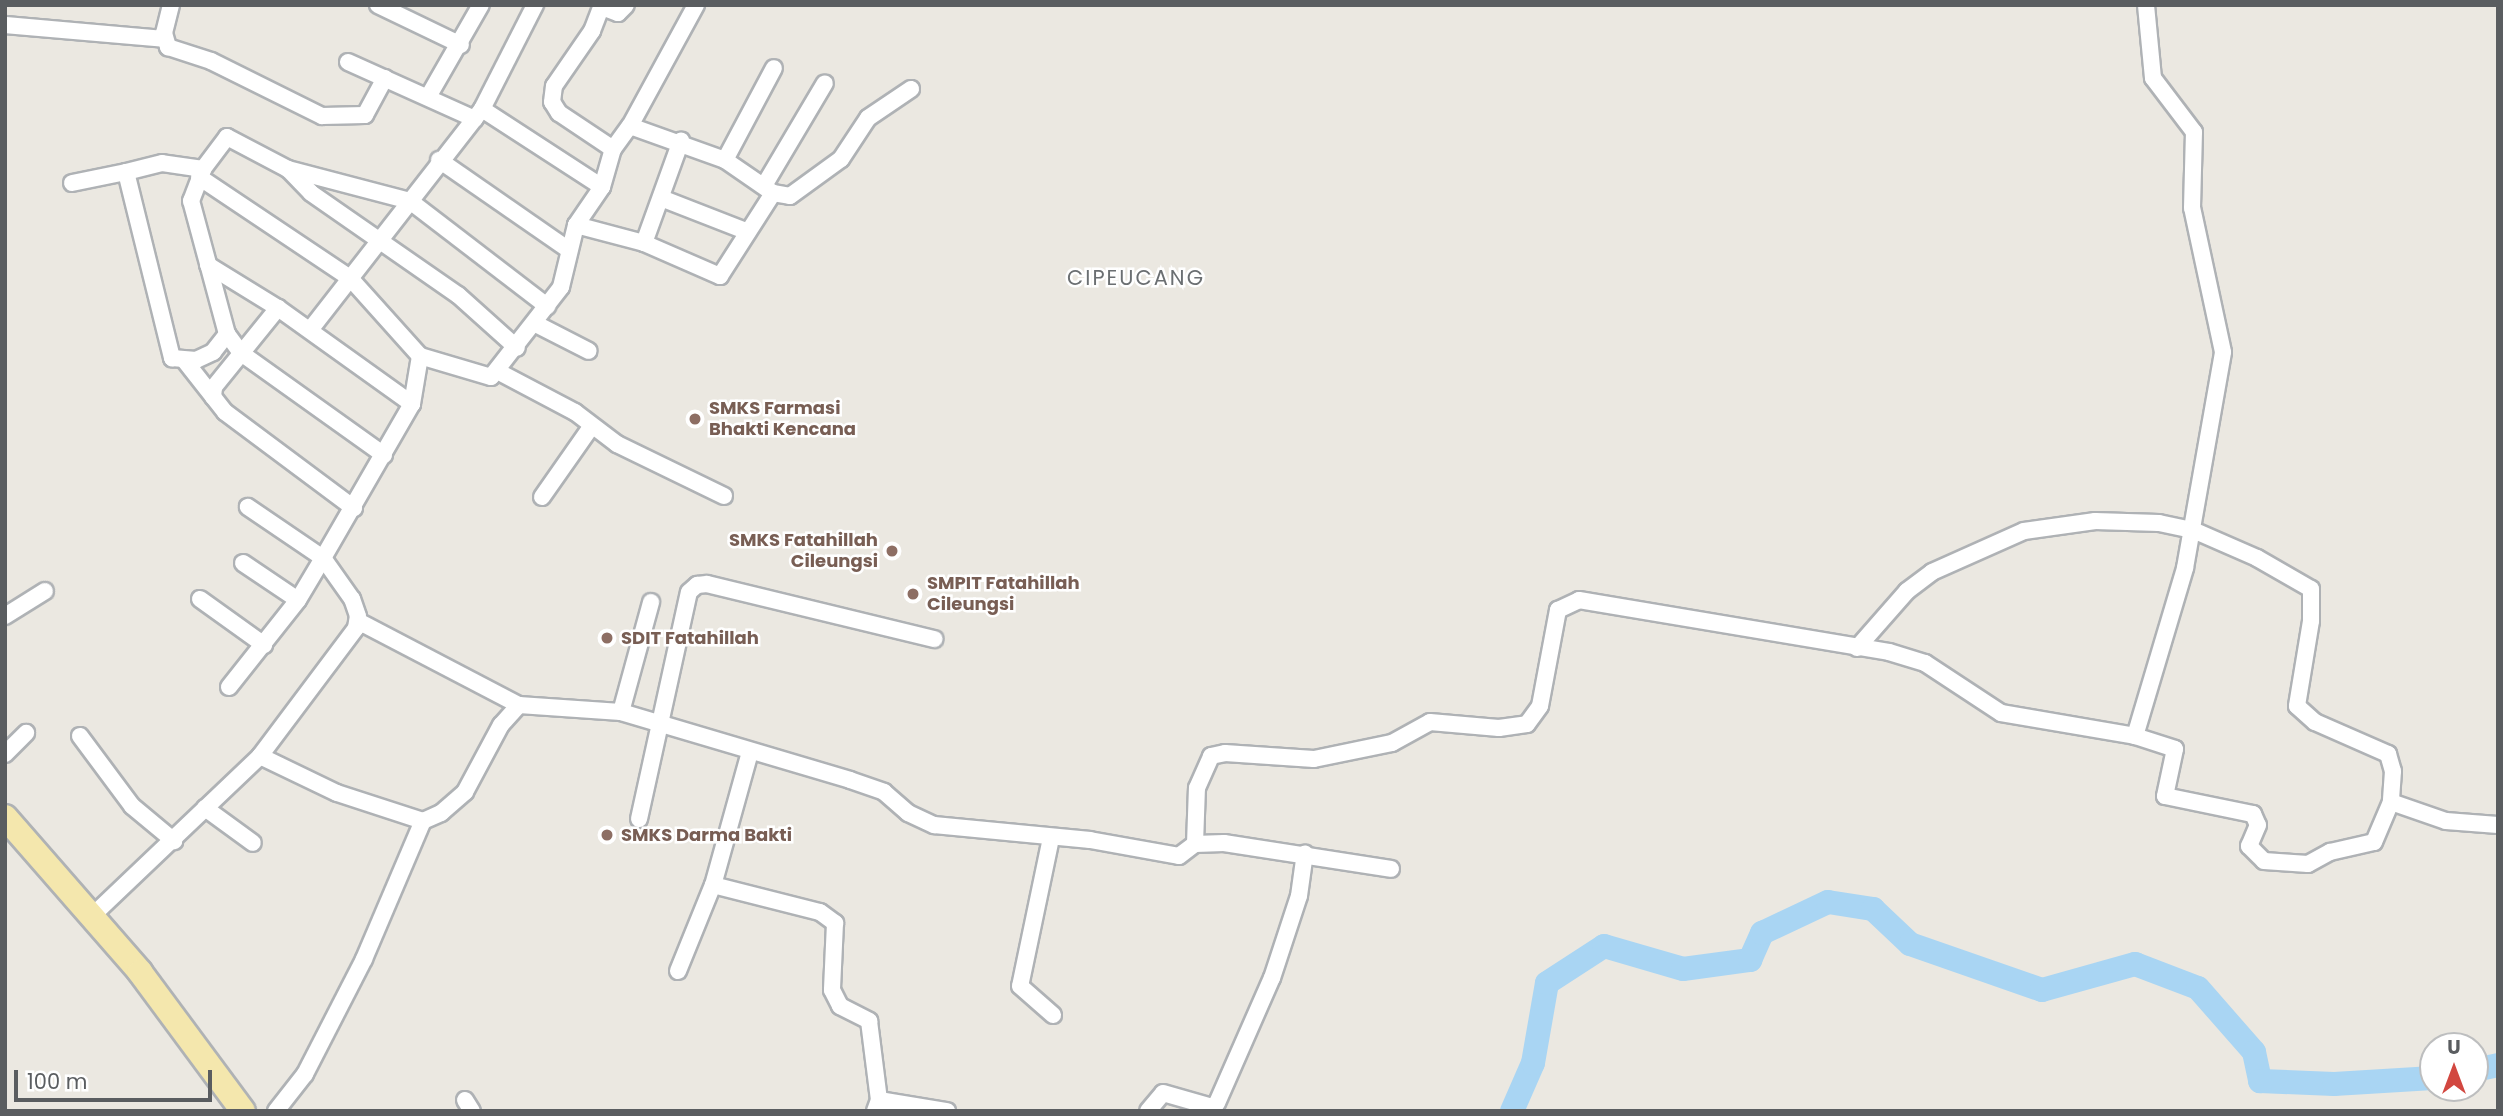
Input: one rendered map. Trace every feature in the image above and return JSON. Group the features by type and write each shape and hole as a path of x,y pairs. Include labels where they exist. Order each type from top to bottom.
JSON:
{"main road":[{"path":"5,817 90,918 140,972 243,1111"}],"street":[{"path":"171,5 164,39 168,47 211,61 321,116 365,115 385,78"},
{"path":"379,5 461,45"},
{"path":"428,97 461,45 481,5"},
{"path":"310,330 439,160 478,114 535,5"},
{"path":"613,149 559,113 552,102 554,86 592,32 602,6 618,13 626,5"},
{"path":"499,372 561,287 576,225 603,187 613,149 630,126 696,5"},
{"path":"2135,736 2193,530 2219,389 2222,340 2192,208 2194,132 2153,78 2146,5"},
{"path":"5,25 164,39"},
{"path":"348,62 428,97 478,114 603,187"},
{"path":"725,160 774,68"},
{"path":"576,225 645,243 720,276 748,233 825,83"},
{"path":"630,126 681,142 725,160 769,188 795,194 848,151 868,118 911,89"},
{"path":"384,455 241,353 227,334 192,212 201,173 227,137 288,169 410,201 547,306"},
{"path":"645,243 681,142"},
{"path":"439,160 569,250"},
{"path":"72,183 162,163 201,173 350,278 420,356 480,376 499,372 575,412 591,427 724,496"},
{"path":"288,169 312,193 458,295 517,348"},
{"path":"126,172 172,358 185,361 213,352 227,334"},
{"path":"661,198 748,233"},
{"path":"208,265 278,307 412,404"},
{"path":"213,397 214,387 278,307"},
{"path":"536,324 589,351"},
{"path":"229,687 298,600 354,508 412,404 420,356"},
{"path":"185,361 225,412 354,508"},
{"path":"542,497 591,427"},
{"path":"248,508 324,558 352,599 358,621 519,705 621,712 663,721 750,752 884,792 908,813 934,825 1179,856 1195,844 1305,853 1391,869"},
{"path":"1195,844 1197,788 1211,756 1226,753 1314,759 1392,743 1430,722 1499,728 1527,724 1540,706 1554,621 1567,603 1602,602 1857,648 1925,663 2001,713 2135,736 2175,749 2167,798 2224,806 2258,818 2249,846 2264,861 2308,864 2330,852 2374,842 2391,802 2393,771 2388,754 2315,722 2297,706 2311,621 2311,589 2257,558 2193,530 2159,523 2095,521 2024,531 1932,572 1907,591 1857,648"},
{"path":"243,564 298,600"},
{"path":"639,819 663,721 689,592 697,585 707,584 934,639"},
{"path":"5,617 45,591"},
{"path":"200,599 264,645"},
{"path":"621,712 651,602"},
{"path":"90,918 174,841 260,756 358,621"},
{"path":"260,756 337,793 423,821 441,813 465,792 501,725 519,705"},
{"path":"5,754 26,733"},
{"path":"80,736 132,806 174,841"},
{"path":"678,971 713,885 750,752"},
{"path":"2391,802 2446,821 2498,825"},
{"path":"205,808 253,843"},
{"path":"276,1111 305,1074 364,959 423,821"},
{"path":"1051,838 1020,986 1053,1015"},
{"path":"1148,1111 1163,1093 1212,1107 1217,1103 1272,978 1298,896 1305,853"},
{"path":"713,885 820,912 835,923 834,999 869,1021 877,1106 947,1111"}],"waterway":[{"path":"1512,1111 1533,1063 1547,983 1604,946 1683,969 1750,960 1762,933 1828,902 1873,909 1910,944 2042,990 2135,964 2198,988 2254,1052 2260,1081 2334,1084 2419,1079"},
{"path":"2489,1067 2498,1065"}],"place":[{"name":"SMKS Farmasi Bhakti Kencana","path":"695,419"},
{"name":"SMKS Fatahillah Cileungsi","path":"892,551"},
{"name":"SMPIT Fatahillah Cileungsi","path":"913,594"},
{"name":"SDIT Fatahillah","path":"607,638"},
{"name":"SMKS Darma Bakti","path":"607,835"}],"district":[{"name":"CIPEUCANG","path":"1136,278"}]}
